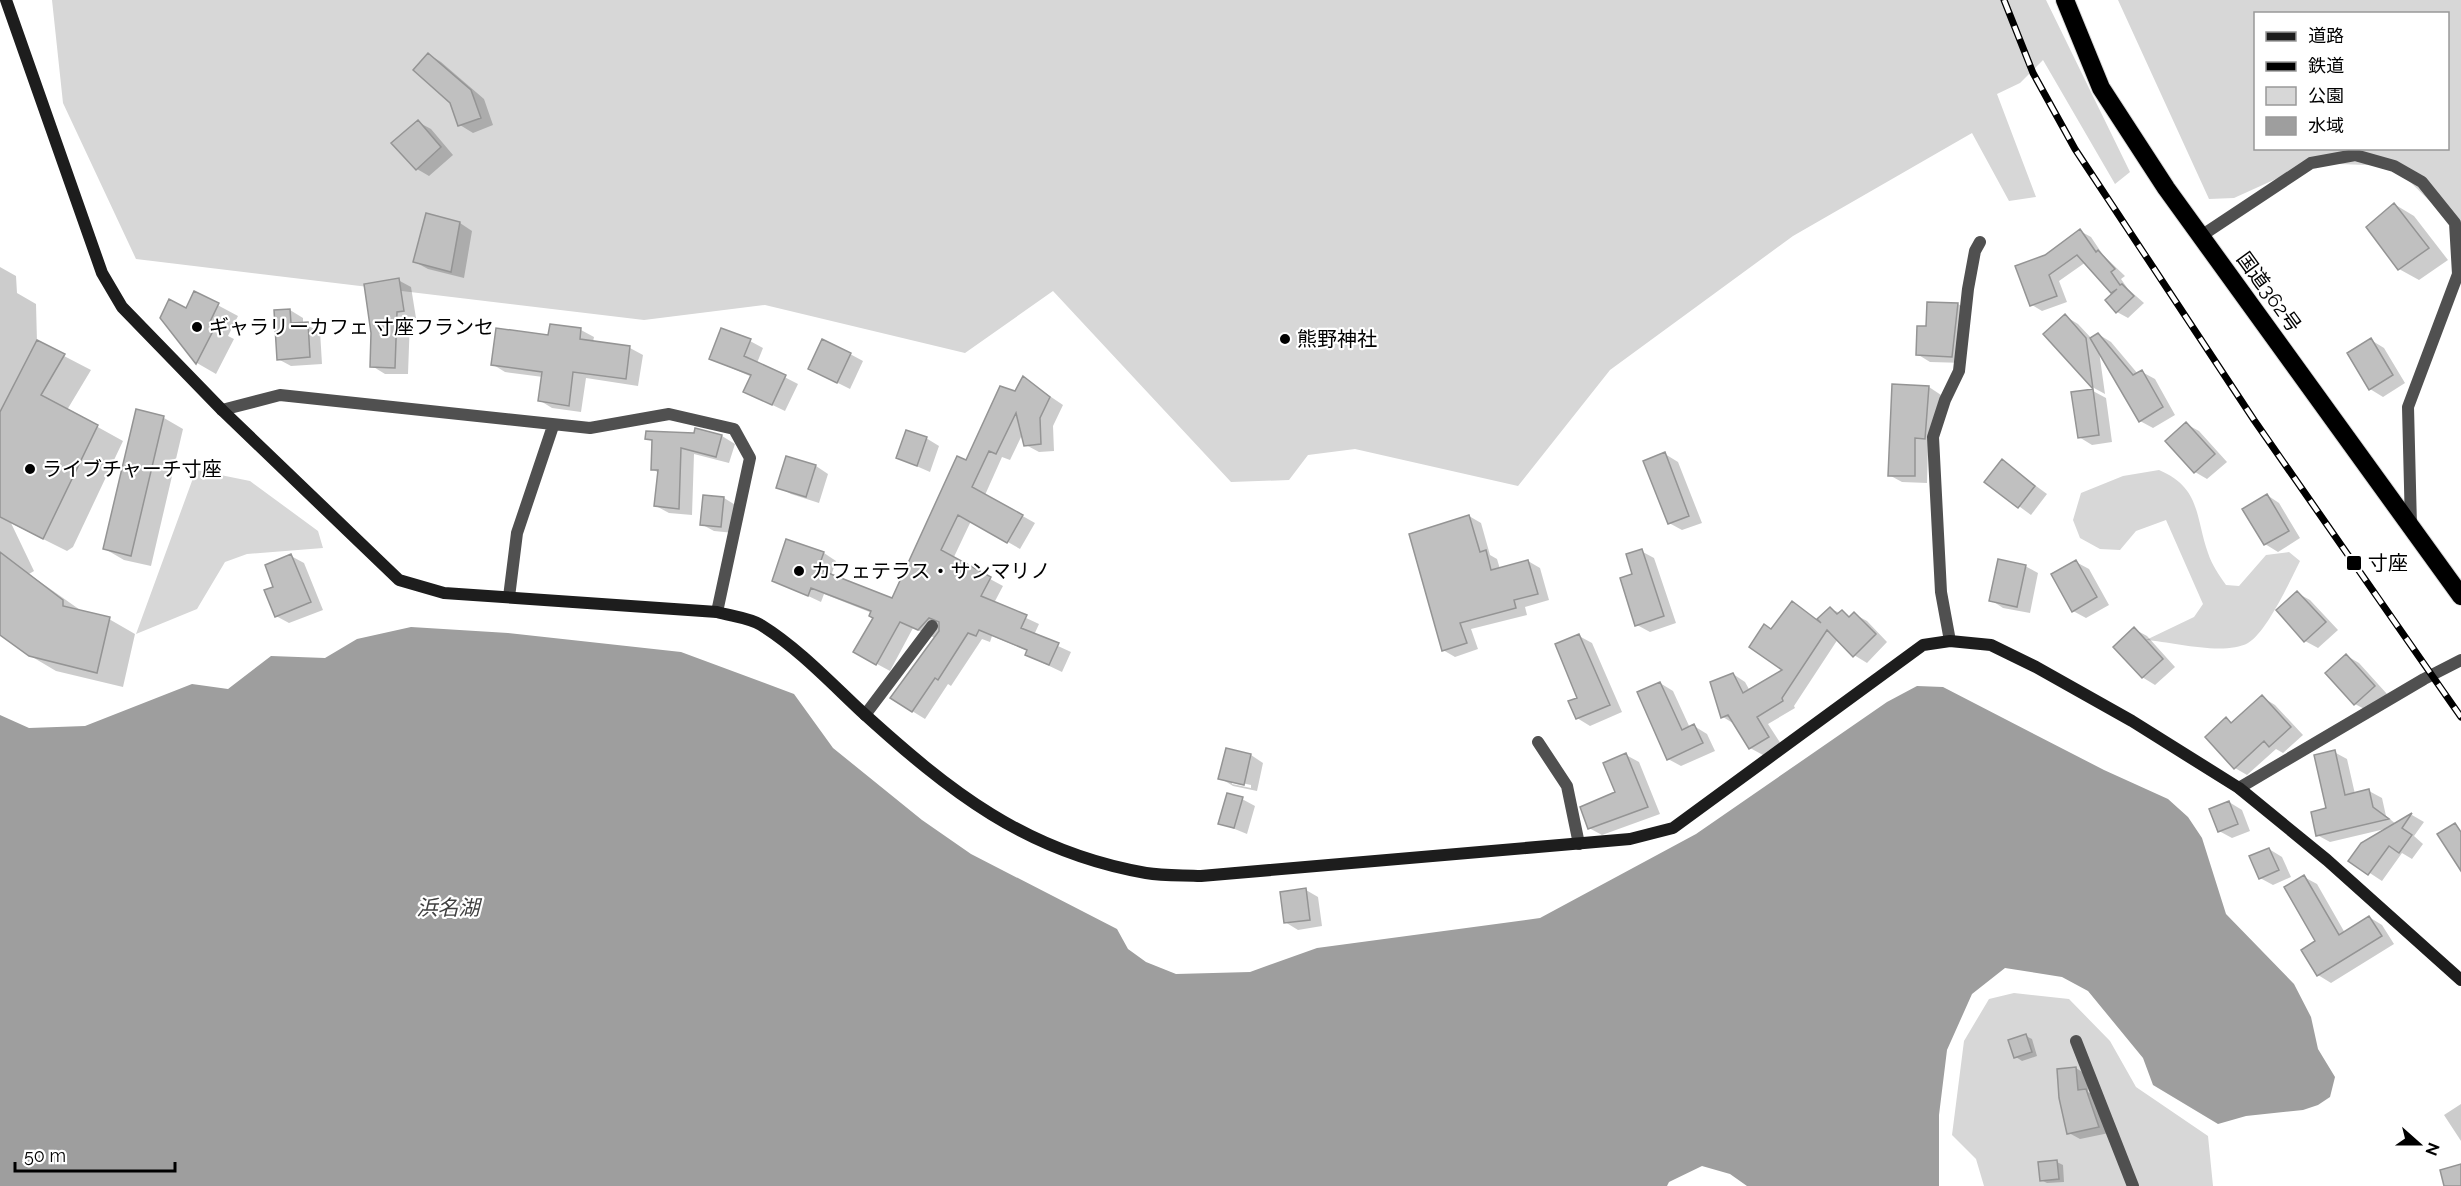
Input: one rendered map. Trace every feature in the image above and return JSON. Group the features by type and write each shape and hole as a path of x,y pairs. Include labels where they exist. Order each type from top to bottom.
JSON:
{"highway":[{"name":"国道362号","path":"2065,0 2101,88 2201,236 2411,530 2461,596"}],"street":[{"path":"6,0 102,273 122,307 222,410 399,580 444,593 717,612 759,624 936,777 986,813 1045,843 1148,874 1201,876 1630,839 1673,828 1923,645 1950,641 1991,645 2036,667 2132,721 2239,788 2327,860 2461,980"},
{"path":"2201,236 2311,163 2355,155 2394,166 2422,182 2455,223 2458,274 2408,407 2411,530"},
{"path":"1950,641 1941,592 1933,437 1945,400 1959,371 1968,289 1975,251 1980,242"},
{"path":"222,410 280,395 554,426 590,428 669,414 734,429 750,458 717,612"},
{"path":"509,597 517,533 554,426"},
{"path":"866,715 932,626"},
{"path":"2239,788 2424,679 2461,660"},
{"path":"1538,742 1567,786 1579,844"},
{"path":"2076,1041 2133,1186"}],"green space":[{"path":"52,0 2046,0 2130,172 2115,184 2043,60 2020,83 1997,94 2036,197 2009,201 1972,133 1793,236 1610,370 1518,486 1355,449 1308,455 1289,480 1231,482 1053,291 965,353 765,305 644,320 136,259 63,103"},
{"path":"2118,0 2461,0 2461,232 2394,166 2311,163 2234,198 2209,199"},
{"path":"196,470 250,481 318,531 323,548 247,554 225,562 197,609 136,634"},
{"path":"2159,470 2173,477 2190,494 2210,557 2226,585 2239,586 2266,555 2289,552 2300,561 2270,617 2248,643 2238,647 2212,648 2146,640 2194,617 2203,604 2166,520 2136,531 2120,550 2100,549 2080,538 2073,520 2081,493 2123,476"},
{"path":"2014,993 2069,999 2110,1041 2136,1087 2208,1136 2213,1186 1984,1186 1976,1159 1952,1135 1964,1041 1989,999"}],"water":[{"name":"浜名湖","path":"411,627 508,633 681,652 794,694 833,748 922,820 971,854 1117,929 1128,949 1146,962 1176,974 1250,972 1317,948 1540,918 1696,834 1887,702 1917,686 1943,687 2104,770 2168,799 2188,817 2202,838 2226,914 2294,984 2311,1017 2318,1049 2335,1077 2330,1097 2318,1105 2303,1110 2246,1116 2218,1124 2153,1085 2143,1058 2088,991 2062,977 2005,968 1972,994 1947,1050 1939,1115 1939,1186 1747,1186 1730,1174 1702,1166 1669,1182 1667,1186 0,1186 0,715 29,728 85,726 192,684 228,689 271,656 325,658 357,639"}],"building":[{"path":"428,53 471,90 481,118 458,126 450,103 413,70"},
{"path":"418,120 441,147 416,170 391,143"},
{"path":"2394,203 2429,248 2398,270 2366,227"},
{"path":"426,213 460,222 451,272 413,262"},
{"path":"2080,229 2096,252 2098,250 2115,269 2111,272 2120,285 2122,284 2134,296 2116,313 2105,300 2117,289 2111,293 2077,255 2049,275 2057,296 2030,306 2015,266 2045,255"},
{"path":"399,278 404,311 397,312 395,368 370,367 371,333 364,284"},
{"path":"194,291 219,303 209,324 215,327 196,364 160,318 169,299 186,308"},
{"path":"1927,302 1958,303 1952,357 1916,355 1917,326 1926,326"},
{"path":"290,309 291,323 308,322 310,357 277,360 274,310"},
{"path":"2065,314 2086,338 2093,389 2043,334"},
{"path":"550,324 581,328 580,339 630,346 626,379 573,372 569,406 538,401 542,372 491,365 496,328 548,335"},
{"path":"721,328 751,339 744,356 786,375 772,405 743,392 751,375 709,359"},
{"path":"2098,333 2133,375 2142,370 2163,407 2139,422 2090,338"},
{"path":"2371,338 2393,375 2369,390 2347,353"},
{"path":"822,339 851,353 837,383 808,369"},
{"path":"37,340 65,354 41,395 98,425 43,539 0,517 0,412"},
{"path":"1023,376 1050,397 1040,418 1041,444 1024,446 1016,413 996,454 989,451 972,487 1023,515 1007,543 958,515 941,550 991,577 981,596 1027,615 1021,628 1059,643 1049,665 1025,655 1027,650 979,630 976,636 968,633 938,680 935,678 912,712 890,698 939,631 939,622 929,618 918,630 900,622 876,665 853,652 873,618 869,616 871,611 811,588 808,596 772,581 786,539 824,552 818,569 892,598 957,456 966,460 1000,386 1015,391"},
{"path":"1892,384 1929,386 1925,439 1915,438 1915,476 1888,476"},
{"path":"2093,389 2099,435 2078,438 2071,392"},
{"path":"136,409 164,416 131,556 103,549"},
{"path":"2186,422 2215,454 2194,473 2165,441"},
{"path":"695,428 722,435 716,457 681,448 679,509 654,506 658,470 651,470 652,440 645,439 646,431 694,433"},
{"path":"906,430 927,437 917,466 896,458"},
{"path":"1665,452 1689,516 1668,524 1643,461"},
{"path":"786,456 816,465 806,497 776,488"},
{"path":"2002,459 2035,486 2018,508 1984,482"},
{"path":"2267,494 2289,531 2264,545 2242,509"},
{"path":"703,495 724,497 721,527 700,525"},
{"path":"1469,515 1480,552 1486,550 1491,570 1528,560 1538,594 1514,600 1516,608 1460,623 1467,643 1442,651 1409,534"},
{"path":"1642,549 1664,616 1635,626 1620,578 1632,574 1626,554"},
{"path":"0,552 63,600 63,606 110,617 97,673 29,656 0,635"},
{"path":"291,554 311,602 275,617 264,590 273,587 265,565"},
{"path":"1998,559 2026,565 2017,607 1989,601"},
{"path":"2076,560 2097,597 2072,612 2051,574"},
{"path":"2297,591 2326,622 2304,642 2276,610"},
{"path":"1792,601 1821,623 1817,619 1830,607 1837,614 1842,610 1849,617 1854,612 1876,634 1853,657 1827,630 1782,698 1783,701 1757,717 1769,737 1749,749 1728,715 1721,718 1710,682 1733,673 1743,693 1782,670 1749,647 1764,624 1771,629"},
{"path":"2134,627 2163,659 2142,678 2113,647"},
{"path":"1579,634 1610,705 1576,719 1568,701 1577,698 1555,644"},
{"path":"2346,654 2375,686 2354,705 2325,673"},
{"path":"1660,682 1682,730 1694,724 1703,743 1667,760 1637,692"},
{"path":"2262,695 2291,727 2269,747 2264,741 2234,769 2205,737 2226,717 2231,723"},
{"path":"1226,748 1251,754 1244,785 1218,779"},
{"path":"2335,750 2345,795 2369,789 2373,807 2389,819 2316,836 2311,812 2326,808 2314,755"},
{"path":"1626,753 1648,807 1588,829 1580,807 1615,792 1603,763"},
{"path":"1227,793 1243,797 1234,828 1218,824"},
{"path":"2229,801 2238,824 2218,832 2209,809"},
{"path":"2412,813 2402,828 2412,835 2399,853 2389,846 2368,875 2348,861 2361,843"},
{"path":"2455,823 2461,832 2461,871 2437,834"},
{"path":"2269,848 2279,870 2259,879 2249,856"},
{"path":"2304,875 2339,935 2369,916 2382,936 2317,976 2301,950 2315,941 2284,887"},
{"path":"1306,888 1310,920 1284,923 1280,892"},
{"path":"2026,1034 2032,1052 2014,1058 2008,1040"},
{"path":"2076,1067 2078,1090 2086,1089 2099,1127 2067,1134 2059,1098 2057,1069"},
{"path":"2057,1160 2059,1179 2040,1181 2038,1162"},
{"path":"2461,1164 2461,1186 2444,1186 2440,1170"}],"railway":[{"path":"2004,0 2033,73 2075,149 2254,420 2461,717"}],"place":[{"name":"ギャラリーカフェ 寸座フランセ","path":"197,327"},
{"name":"熊野神社","path":"1285,339"},
{"name":"ライブチャーチ寸座","path":"30,469"},
{"name":"寸座","path":"2354,563"},
{"name":"カフェテラス・サンマリノ","path":"799,571"}]}
